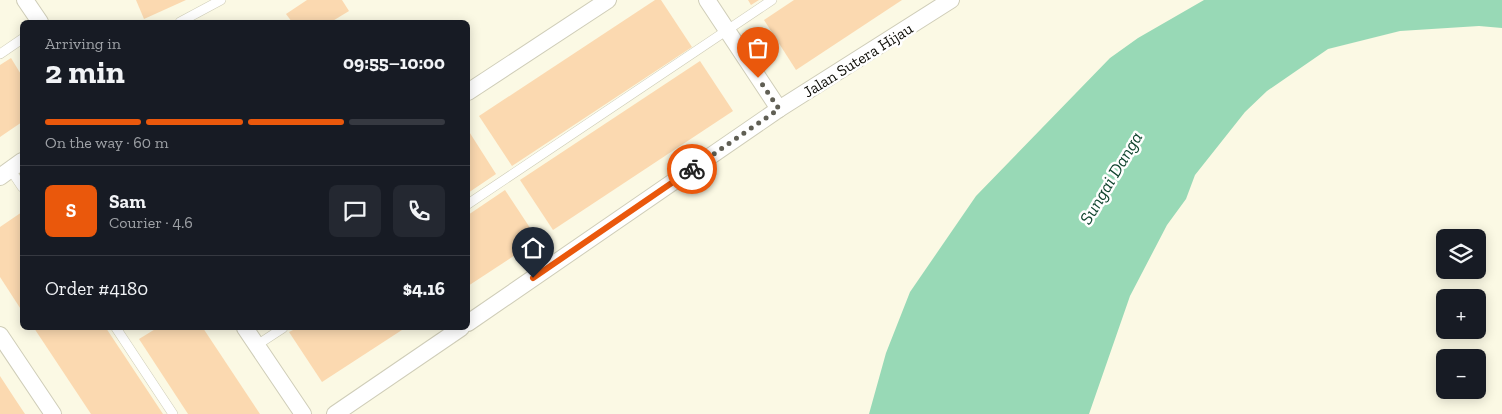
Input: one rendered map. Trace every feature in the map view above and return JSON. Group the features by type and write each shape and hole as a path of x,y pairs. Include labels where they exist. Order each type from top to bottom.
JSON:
{"street":[{"path":"24,0 39,20"},
{"path":"470,91 608,0"},
{"path":"707,0 779,109"},
{"name":"Jalan Sutera Hijau","path":"470,322 779,109 951,0"},
{"path":"246,330 303,414"},
{"path":"335,414 458,330"},
{"path":"0,335 53,414"}],"lane":[{"path":"184,20 221,0"},
{"path":"470,203 772,0"},
{"path":"0,54 20,40"},
{"path":"11,169 20,184"},
{"path":"117,330 173,414"},
{"path":"257,345 280,330"}],"water":[{"name":"Sungai Danga","path":"1204,0 1502,0 1502,28 1479,26 1400,31 1328,49 1267,91 1245,112 1195,175 1186,199 1167,225 1130,296 1089,414 869,414 886,353 910,292 976,196 1110,58 1138,38"}],"building":[{"path":"136,0 186,0 144,19"},
{"path":"307,0 342,0 349,11 334,20 290,20 286,14"},
{"path":"655,0 661,0 692,47 512,166 479,116"},
{"path":"748,0 759,0 751,5"},
{"path":"794,0 902,0 796,70 764,20"},
{"path":"11,58 20,73 20,123 0,137 0,65"},
{"path":"700,61 733,111 553,230 520,180"},
{"path":"470,133 496,174 470,192"},
{"path":"505,190 538,240 470,285 470,214"},
{"path":"20,213 20,308 0,277 0,227"},
{"path":"35,330 107,330 163,414 91,414"},
{"path":"154,330 204,330 260,414 188,414 139,339"},
{"path":"293,330 402,330 322,382 289,332"},
{"path":"0,376 15,399 25,414 0,414"}],"way so far":[{"path":"692,169 779,109 758,78"}],"route":[{"path":"533,278 692,169"}]}
